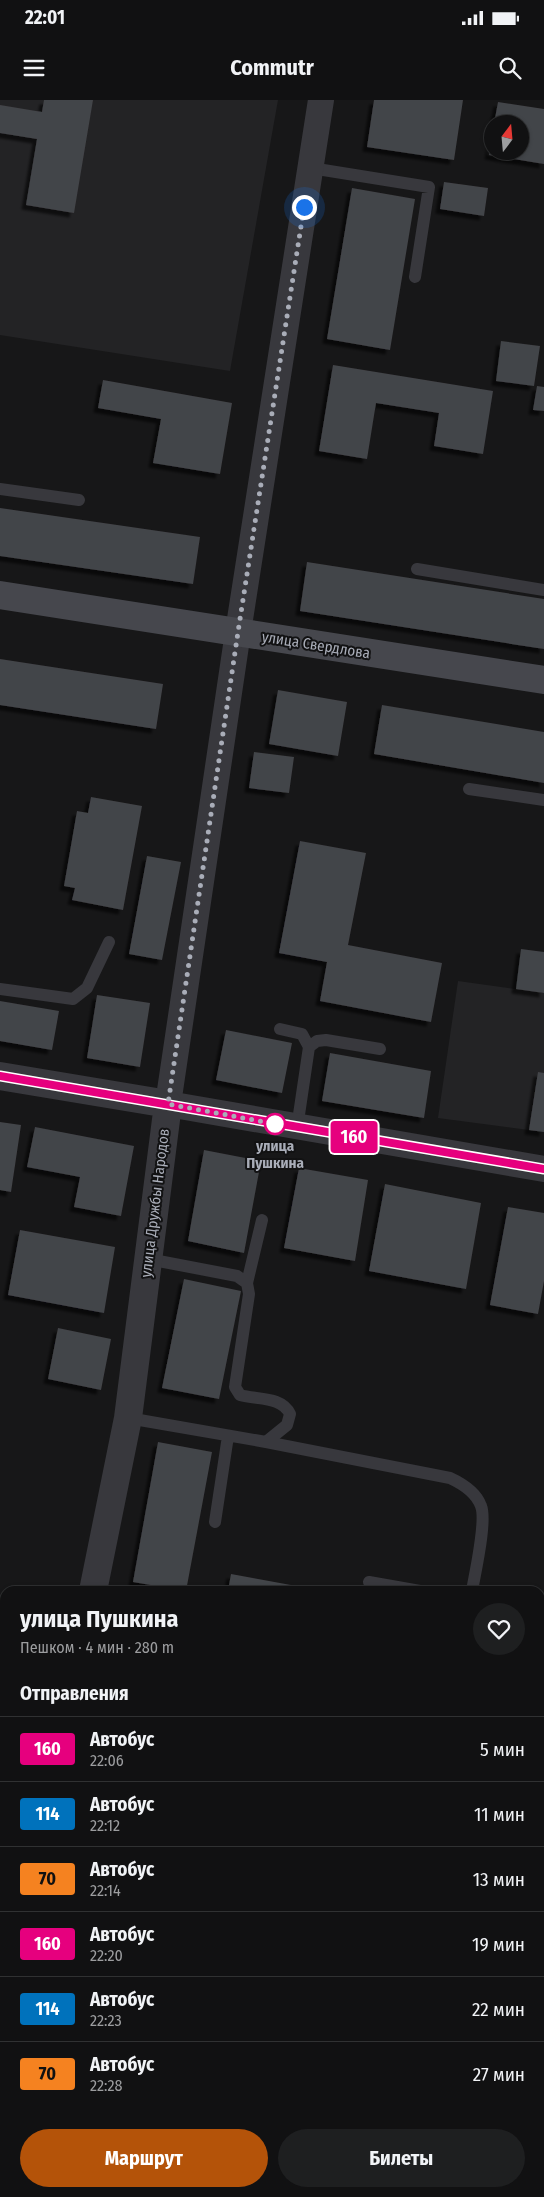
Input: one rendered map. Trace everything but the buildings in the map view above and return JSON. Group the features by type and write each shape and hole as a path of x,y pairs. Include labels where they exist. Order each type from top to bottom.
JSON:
{"main road":[{"name":"улица Свердлова","path":"0,595 544,680"}],"street":[{"path":"238,632 321,100"},
{"name":"улица Дружбы Народов","path":"94,1586 128,1418 168,1104 238,632"},
{"path":"0,1076 544,1169"}],"lane":[{"path":"311,168 429,188 416,277"},
{"path":"0,489 78,500"},
{"path":"417,570 544,590"},
{"path":"469,789 544,800"},
{"path":"0,989 73,999 87,988 109,942"},
{"path":"280,1029 302,1034 309,1047 297,1128"},
{"path":"309,1047 317,1041 326,1040 380,1049"},
{"path":"262,1220 247,1283 250,1291 235,1387 240,1395 284,1404 290,1414 287,1425 266,1442"},
{"path":"148,1259 237,1276 247,1283"},
{"path":"128,1418 266,1442 450,1478 467,1487 478,1499 483,1511 473,1586"},
{"path":"215,1522 228,1436"},
{"path":"369,1582 392,1586"}],"shaded area":[{"path":"0,100 278,100 230,371 0,335"},
{"path":"458,981 544,993 544,1132 438,1118"}],"bus line":[{"name":"160","path":"0,1076 544,1169"}],"place":[{"name":"улица Пушкина","path":"275,1124"}],"route":[{"path":"275,1124 281,1125 168,1104 238,632 304,207"}]}
